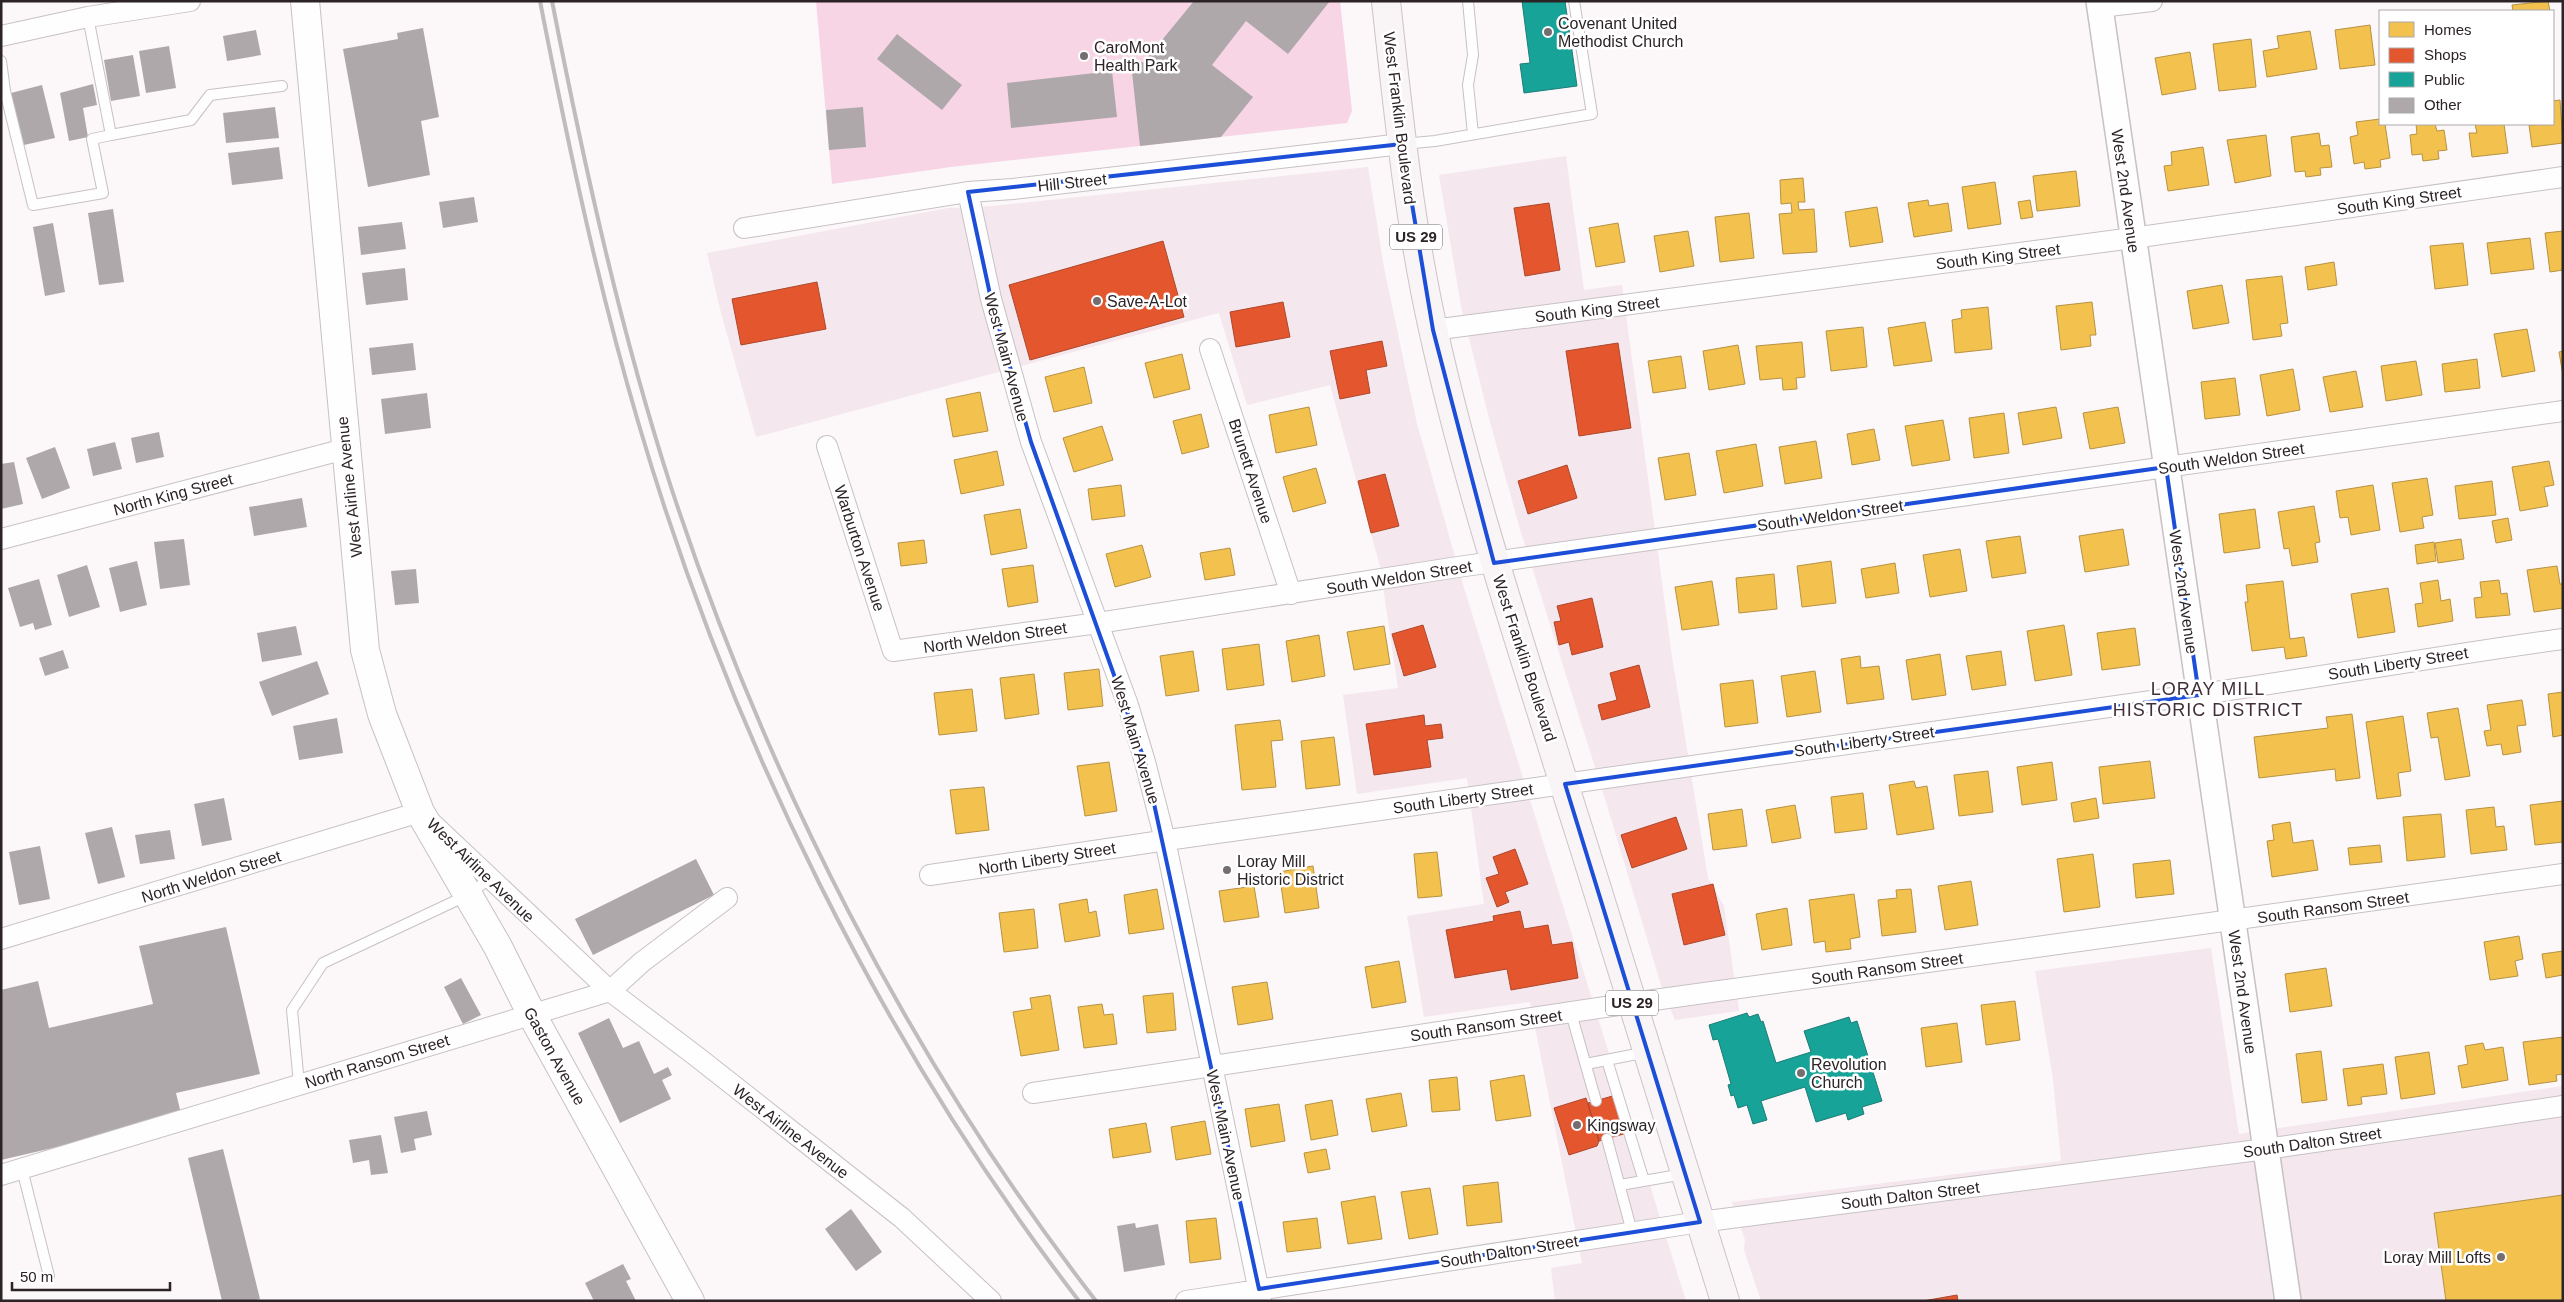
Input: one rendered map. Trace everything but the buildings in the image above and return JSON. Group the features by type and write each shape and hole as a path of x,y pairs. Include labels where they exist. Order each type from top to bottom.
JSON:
{"main road":[{"name":"West Airline Avenue","path":"305,1 365,650 382,714 420,812"},
{"name":"West Franklin Boulevard","path":"1386,1 1402,144 1433,330 1494,563 1725,1301"},
{"name":"Gaston Avenue","path":"420,812 479,887 532,1014 690,1301"}],"street":[{"path":"1,36 88,16 190,1"},
{"path":"2099,4 2152,1"},
{"name":"West 2nd Avenue","path":"2099,4 2288,1301"},
{"name":"Hill Street","path":"744,228 968,192 1041,186 1402,144"},
{"name":"South King Street","path":"1433,330 2133,238 2563,177"},
{"name":"West Main Avenue","path":"968,192 990,299 1031,442 1128,705 1165,840 1260,1295"},
{"name":"Brunett Avenue","path":"1210,349 1291,594"},
{"name":"South Weldon Street","path":"1098,623 1494,563 2563,411"},
{"name":"Warburton Avenue","path":"827,446 892,651"},
{"name":"North King Street","path":"1,539 345,449"},
{"name":"North Weldon Street","path":"892,651 1098,623"},
{"name":"South Liberty Street","path":"1165,840 2199,694 2563,639"},
{"name":"North Weldon Street","path":"1,939 420,812"},
{"name":"North Liberty Street","path":"930,876 1165,840"},
{"name":"South Ransom Street","path":"1212,1066 1571,1013 1632,1002 2563,874"},
{"name":"West Airline Avenue","path":"479,887 902,1218 991,1301"},
{"name":"North Ransom Street","path":"1,1175 610,991 642,962 726,898"},
{"path":"1034,1093 1212,1066"},
{"name":"South Dalton Street","path":"1186,1301 1260,1295 1700,1222 2266,1149 2563,1106"}],"lane":[{"path":"1468,1 1473,55 1468,85 1472,134"},
{"path":"1402,144 1435,141 1592,114 1574,1"},
{"path":"88,16 112,135"},
{"path":"1,61 5,91 33,205 103,193 92,139 191,120 210,95 282,86"},
{"path":"299,1084 292,1010 323,963 479,887"},
{"path":"1571,1013 1596,1101"},
{"path":"1586,1064 1648,1052"},
{"path":"1608,1060 1644,1181"},
{"path":"1607,1139 1632,1232"},
{"path":"22,1169 49,1276"},
{"path":"1620,1185 1685,1174"}],"highlighted area":[{"path":"1402,144 1433,330 1494,563 2166,467 2199,695 1565,784 1700,1222 1259,1289 1145,762 1031,442 991,299 968,192"}],"shaded area":[{"name":"CaroMont Health Park","path":"816,1 1340,1 1352,111 1347,123 951,167 832,184"},
{"path":"1566,156 1584,290 1622,285 1672,657 1708,878 1724,906 1739,1011 1675,1020 1661,985 1606,802 1520,529 1490,422 1461,306 1439,175"},
{"path":"1368,167 1384,268 1417,424 1464,588 1686,1301 1555,1301 1551,1268 1582,1263 1530,1002 1424,1017 1407,916 1484,904 1467,778 1357,794 1343,695 1398,688 1380,566 1330,385 1247,405 1219,313 756,437 721,313 707,253 948,208 992,206"},
{"path":"2211,948 2239,1134 2563,1086 2563,1301 1761,1301 1744,1250 1745,1240 1732,1202 2061,1161 2053,1079 2035,971"}],"railway":[{"path":"540,1 585,215 624,373 676,541 718,657 766,771 819,883 877,993 940,1100 1007,1203 1079,1301"},
{"path":"552,1 590,185 635,367 671,487 709,595 751,703 798,808 849,912 904,1014 964,1113 1028,1209 1096,1301"}],"place":[{"name":"Covenant United Methodist Church","path":"1548,32"},
{"name":"CaroMont Health Park","path":"1084,56"},
{"name":"Save-A-Lot","path":"1097,301"},
{"name":"Loray Mill Historic District","path":"1227,870"},
{"name":"Revolution Church","path":"1801,1073"},
{"name":"Kingsway","path":"1577,1125"},
{"name":"Loray Mill Lofts","path":"2501,1257"}],"district":[{"name":"LORAY MILL HISTORIC DISTRICT","path":"2208,700"}]}
